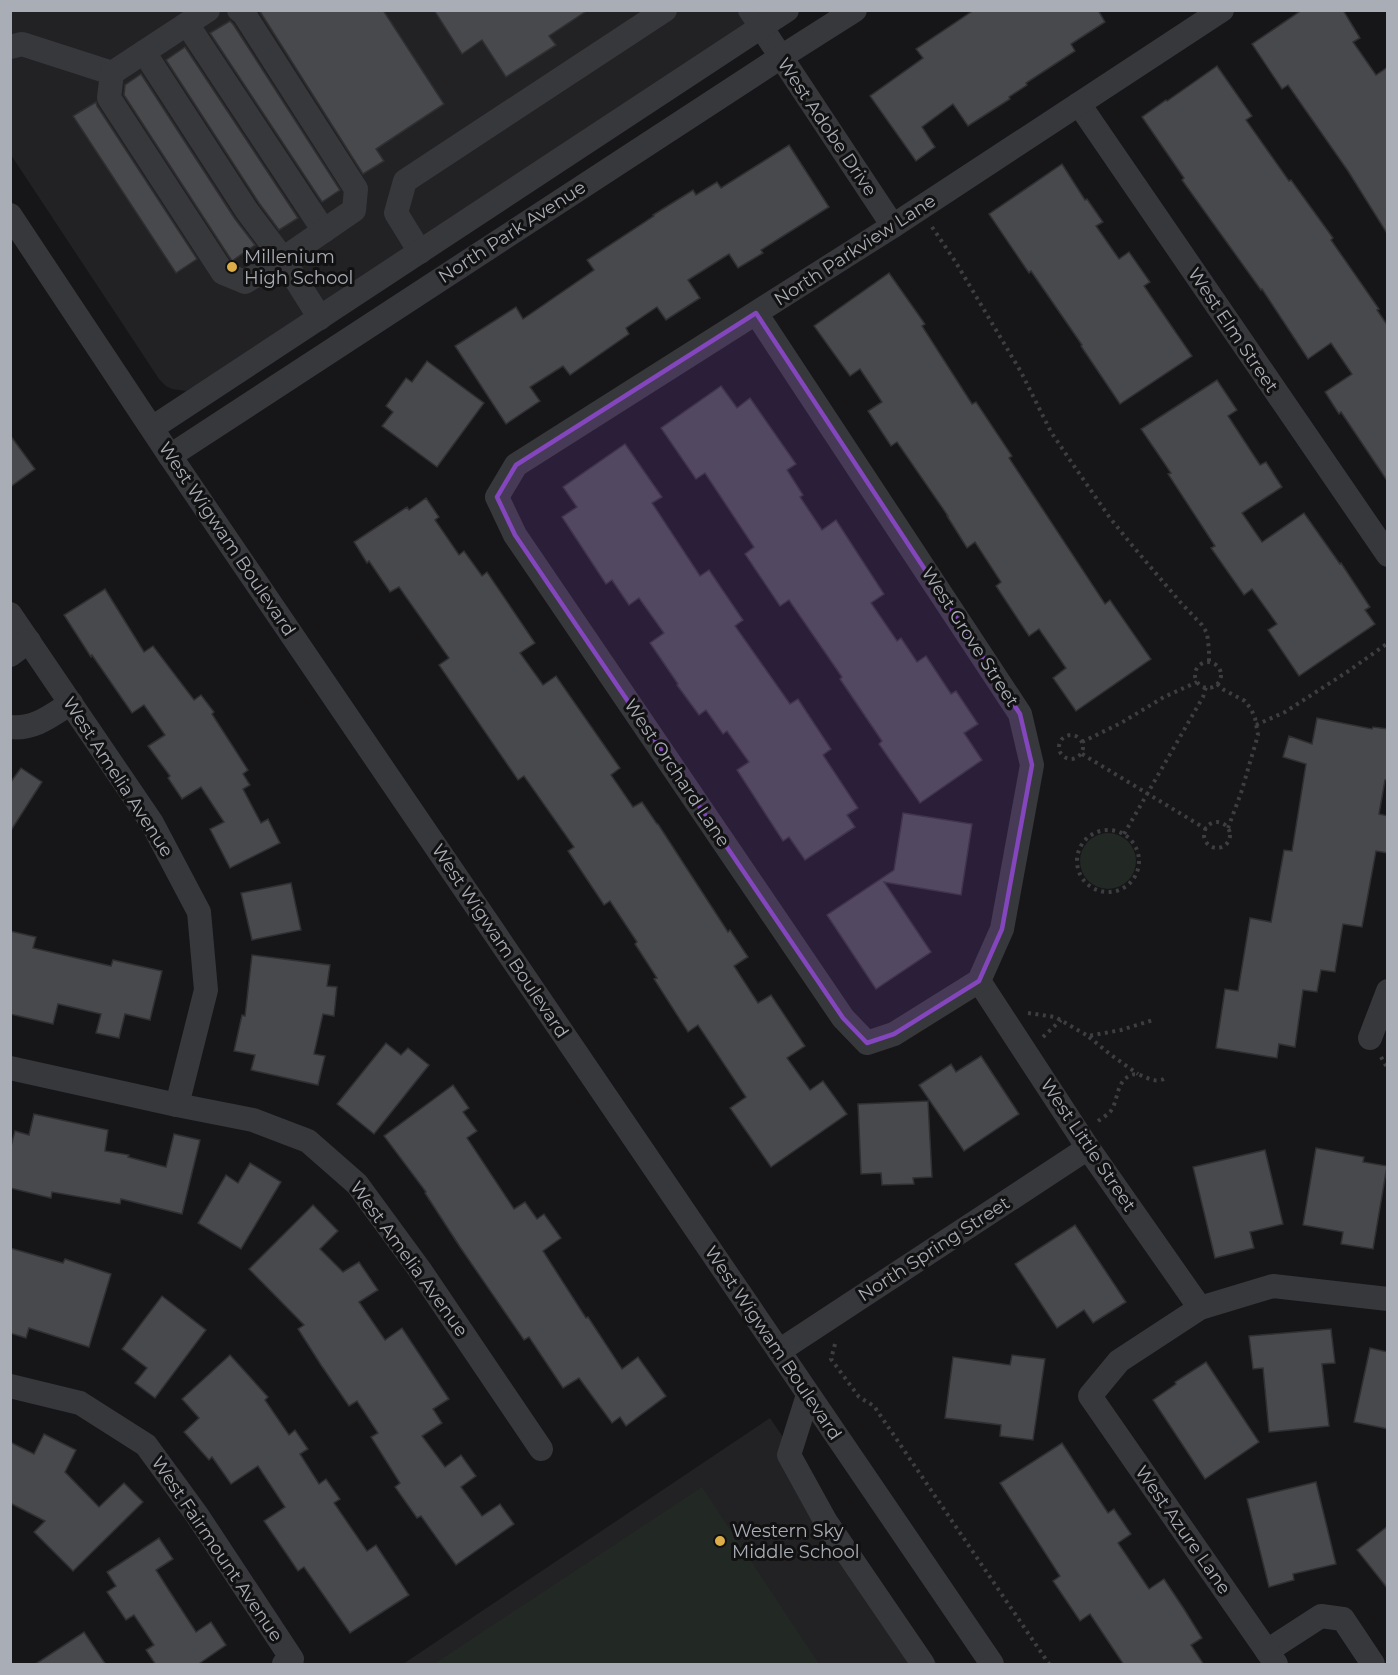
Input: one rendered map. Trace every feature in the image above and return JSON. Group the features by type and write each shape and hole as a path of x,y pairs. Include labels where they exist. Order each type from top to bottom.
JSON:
{"street":[{"path":"208,10 112,73 109,98 223,273 245,282 354,210 356,189 244,14 239,10"},
{"path":"420,252 396,213 405,181 665,10"},
{"name":"North Park Avenue","path":"152,429 420,252 755,19 787,10"},
{"name":"North Park Avenue","path":"170,456 855,10"},
{"name":"North Parkview Lane","path":"496,497 516,465 921,208 1222,10"},
{"name":"West Adobe Drive","path":"755,19 893,226"},
{"path":"187,24 324,231"},
{"path":"10,47 22,44 112,73"},
{"path":"144,52 320,318"},
{"name":"West Elm Street","path":"1079,104 1388,555"},
{"name":"West Wigwam Boulevard","path":"10,215 170,456 992,1665"},
{"name":"West Grove Street","path":"756,313 1020,714 1032,765 1002,929 979,981"},
{"name":"West Orchard Lane","path":"496,497 515,535 843,1018 867,1043 894,1034 979,981"},
{"name":"West Amelia Avenue","path":"10,614 20,648 71,704 152,823 199,912 206,990 177,1105 253,1120 308,1141 357,1184 420,1270 541,1449"},
{"path":"10,727 34,726 71,704"},
{"name":"West Little Street","path":"979,981 1084,1141 1200,1308"},
{"path":"1370,1038 1388,991"},
{"path":"10,1068 177,1105"},
{"name":"North Spring Street","path":"779,1351 1084,1141"},
{"path":"1200,1308 1273,1286 1388,1299"},
{"name":"West Azure Lane","path":"1200,1308 1119,1361 1090,1396 1272,1658"},
{"name":"West Fairmount Avenue","path":"10,1386 80,1402 146,1446 197,1515 288,1662"},
{"path":"808,1395 789,1455 826,1522 923,1665"},
{"path":"1272,1658 1320,1616 1343,1619 1373,1665"}],"path":[{"path":"921,208 1022,372 1051,432 1072,464 1131,544 1180,603 1202,624 1207,633 1209,662"},
{"path":"1257,725 1293,707 1388,643"},
{"path":"1209,662 1216,665 1220,672 1220,680 1217,684 1210,688 1197,682 1195,676 1197,668 1209,662"},
{"path":"1082,742 1121,723 1164,697 1197,682"},
{"path":"1217,684 1245,701 1251,709 1258,735 1228,828 1229,840 1220,848 1208,844 1204,836 1209,825 1218,822 1228,828"},
{"path":"1124,834 1203,697 1206,687"},
{"path":"1069,735 1076,736 1082,742 1082,754 1075,759 1068,759 1061,754 1059,747 1062,739 1069,735"},
{"path":"1082,754 1206,829"},
{"path":"1100,830 1111,830 1124,834 1136,846 1140,856 1140,866 1136,876 1130,884 1111,893 1091,888 1078,871 1078,851 1083,842 1100,830"},
{"path":"1033,1021 1028,1013 1055,1017 1088,1036 1139,1075 1155,1081 1164,1079"},
{"path":"1043,1037 1061,1020"},
{"path":"1088,1036 1121,1030 1153,1020"},
{"path":"1038,1029 1049,1046"},
{"path":"1084,1141 1110,1112 1117,1091 1123,1082 1131,1075 1139,1075"},
{"path":"837,1340 831,1359 859,1397 874,1406 1049,1665"}],"highlighted area":[{"path":"756,313 1020,714 1032,765 1002,929 979,981 894,1034 867,1043 843,1018 515,535 497,497 516,465"}],"shaded area":[{"name":"Millenium High School","path":"10,11 774,11 186,391 172,389 159,379 11,155"},
{"path":"1108,833 1128,841 1136,861 1128,881 1108,889 1088,881 1080,861 1088,841"},
{"name":"Western Sky Middle School","path":"770,1418 937,1664 403,1664"},
{"path":"702,1487 819,1664 434,1664"}],"building":[{"path":"259,10 383,10 444,104 376,149 384,161 363,174"},
{"path":"434,10 588,10 549,36 556,45 506,77 482,40 462,54"},
{"path":"974,10 1098,10 1105,22 1071,44 1075,51 1026,83 1027,85 1009,97 1010,99 968,126 953,104 922,127 935,147 916,161 870,96 923,58 916,49"},
{"path":"1302,10 1343,10 1360,38 1353,42 1376,75 1388,67 1388,235 1348,171 1288,85 1282,89 1252,44"},
{"path":"230,21 340,190 322,202 210,33"},
{"path":"185,47 298,218 279,230 166,60"},
{"path":"1217,66 1252,116 1246,120 1333,238 1331,240 1379,309 1377,310 1388,326 1388,482 1325,392 1352,374 1331,343 1308,359 1262,289 1182,180 1184,178 1142,117"},
{"path":"141,74 235,219 255,245 232,261 124,95 125,85"},
{"path":"96,102 197,259 176,273 73,116"},
{"path":"789,145 829,207 761,250 763,253 738,268 729,254 688,280 700,298 666,320 657,307 626,328 629,334 570,375 563,366 530,387 540,401 506,424 455,346 516,307 523,319 594,270 587,260 653,215 693,190 696,195 717,182 721,188"},
{"path":"1062,164 1085,200 1087,199 1103,222 1096,226 1119,259 1129,252 1150,282 1144,286 1192,356 1120,404 1031,271 1029,273 989,214"},
{"path":"889,273 925,324 922,326 972,404 976,402 1012,456 1009,458 1105,604 1110,600 1151,659 1076,711 1053,678 1066,668 1039,629 1029,636 996,586 1001,582 975,542 967,548 897,442 891,446 868,411 882,402 860,369 850,376 814,326"},
{"path":"427,361 484,403 437,467 382,426 393,412 386,406 406,378 412,382"},
{"path":"1217,380 1237,410 1228,416 1260,465 1266,462 1282,487 1242,513 1262,542 1304,513 1370,607 1365,610 1375,624 1299,676 1268,630 1277,624 1252,589 1244,595 1211,548 1215,546 1168,474 1171,473 1141,429"},
{"path":"721,386 737,408 750,398 796,464 787,470 803,495 800,497 822,530 836,520 884,594 871,603 897,641 901,638 917,662 926,656 951,694 956,691 978,724 964,733 982,760 920,803 879,744 882,741 840,679 842,677 789,600 780,606 745,554 754,547 705,473 696,479 661,428"},
{"path":"10,435 35,469 10,487"},
{"path":"625,444 662,497 652,503 700,576 709,570 743,620 735,626 790,704 798,699 831,749 823,755 858,808 847,815 855,827 805,860 789,837 783,841 737,770 749,762 727,731 723,734 706,710 699,715 650,643 664,633 639,598 629,605 612,580 606,584 562,517 577,507 563,487"},
{"path":"426,498 439,517 435,520 459,555 464,551 482,576 487,572 535,643 520,653 543,685 556,676 620,768 611,775 633,807 642,802 728,932 730,930 748,957 734,966 758,1003 771,995 805,1046 787,1058 810,1090 823,1081 847,1114 771,1167 730,1108 746,1097 698,1025 688,1032 654,979 657,978 635,944 637,942 610,901 604,905 568,851 574,847 524,776 518,780 439,665 449,658 399,587 390,592 354,542 407,507 409,510"},
{"path":"105,589 144,652 153,646 194,700 201,695 214,712 212,714 248,770 243,774 250,785 243,789 261,823 268,819 280,843 230,868 210,829 224,822 201,787 182,799 168,778 170,776 148,746 165,735 144,705 132,713 64,615"},
{"path":"1317,718 1372,729 1373,727 1388,729 1388,780 1385,780 1379,814 1388,816 1388,853 1376,851 1362,927 1343,924 1335,972 1321,970 1317,992 1303,990 1295,1047 1279,1044 1277,1058 1216,1048 1225,989 1238,991 1250,918 1271,922 1284,850 1292,851 1306,764 1283,757 1289,736 1312,744"},
{"path":"21,768 42,782 10,832 10,783"},
{"path":"903,813 972,824 961,895 884,882 931,952 876,989 827,915 894,870"},
{"path":"291,883 301,930 252,940 241,893"},
{"path":"10,931 36,937 33,948 111,966 113,960 162,971 150,1020 125,1014 119,1038 96,1033 101,1014 58,1004 53,1024 10,1014"},
{"path":"252,955 330,965 327,986 337,987 334,1016 323,1014 314,1054 325,1056 318,1085 251,1070 255,1055 234,1051 242,1015 245,1016"},
{"path":"386,1043 401,1055 408,1048 429,1065 374,1134 337,1104"},
{"path":"981,1056 1019,1114 964,1151 919,1085 951,1064 956,1072"},
{"path":"453,1085 469,1108 463,1112 477,1131 467,1138 514,1209 525,1202 537,1219 544,1214 561,1238 543,1251 586,1318 588,1317 622,1369 638,1357 666,1396 626,1426 620,1417 612,1423 579,1378 563,1388 529,1337 524,1340 460,1247 426,1192 384,1136"},
{"path":"928,1101 932,1177 913,1178 914,1184 882,1185 881,1173 861,1174 858,1104"},
{"path":"34,1114 108,1130 105,1151 129,1155 128,1157 166,1167 174,1134 200,1140 182,1214 121,1199 120,1204 52,1192 51,1198 10,1188 10,1150 15,1131 29,1135"},
{"path":"1316,1148 1364,1157 1363,1162 1387,1166 1373,1249 1341,1244 1343,1232 1303,1225"},
{"path":"1265,1150 1283,1224 1250,1232 1254,1248 1215,1258 1193,1167"},
{"path":"250,1163 281,1182 241,1249 198,1223 226,1175 238,1183"},
{"path":"313,1205 338,1231 320,1249 343,1272 359,1262 378,1290 359,1302 385,1340 402,1328 449,1399 433,1409 442,1423 422,1436 445,1467 461,1455 476,1476 461,1487 482,1516 500,1504 514,1524 456,1565 421,1516 417,1518 395,1487 400,1483 371,1437 378,1433 357,1401 349,1406 298,1329 304,1325 249,1269"},
{"path":"1075,1225 1126,1302 1093,1323 1084,1310 1057,1328 1015,1264"},
{"path":"10,1248 63,1263 65,1259 111,1274 89,1347 29,1328 26,1338 10,1333"},
{"path":"162,1296 206,1330 155,1398 135,1383 147,1368 122,1349"},
{"path":"1331,1329 1335,1363 1322,1364 1329,1426 1269,1432 1263,1368 1253,1369 1249,1336"},
{"path":"1370,1348 1388,1352 1388,1429 1354,1422"},
{"path":"230,1355 268,1397 265,1400 289,1435 295,1430 308,1449 300,1454 319,1484 326,1479 340,1499 334,1503 367,1551 376,1545 409,1595 350,1633 304,1567 298,1571 264,1521 285,1507 258,1466 231,1484 212,1457 209,1460 184,1432 199,1418 182,1399"},
{"path":"1012,1355 1045,1359 1033,1440 1000,1436 1001,1425 945,1418 953,1357 1010,1365"},
{"path":"1206,1362 1259,1442 1205,1479 1153,1400 1176,1384 1175,1382"},
{"path":"44,1434 76,1450 65,1472 99,1507 124,1483 143,1502 73,1571 34,1532 45,1521 10,1503 10,1442 34,1454"},
{"path":"1062,1443 1108,1513 1114,1509 1131,1534 1118,1543 1149,1589 1164,1579 1184,1609 1202,1638 1191,1645 1204,1665 1124,1665 1090,1614 1080,1621 1053,1581 1060,1576 1000,1483"},
{"path":"1316,1482 1336,1564 1293,1574 1294,1580 1269,1587 1247,1499"},
{"path":"1388,1526 1388,1589 1357,1550"},
{"path":"159,1538 173,1559 156,1570 196,1632 211,1622 226,1645 197,1665 156,1665 146,1650 154,1645 134,1615 126,1620 107,1592 116,1586 107,1572"},
{"path":"84,1632 106,1665 34,1665"}],"place":[{"name":"Millenium High School","path":"232,267"},
{"name":"Western Sky Middle School","path":"720,1541"}]}
